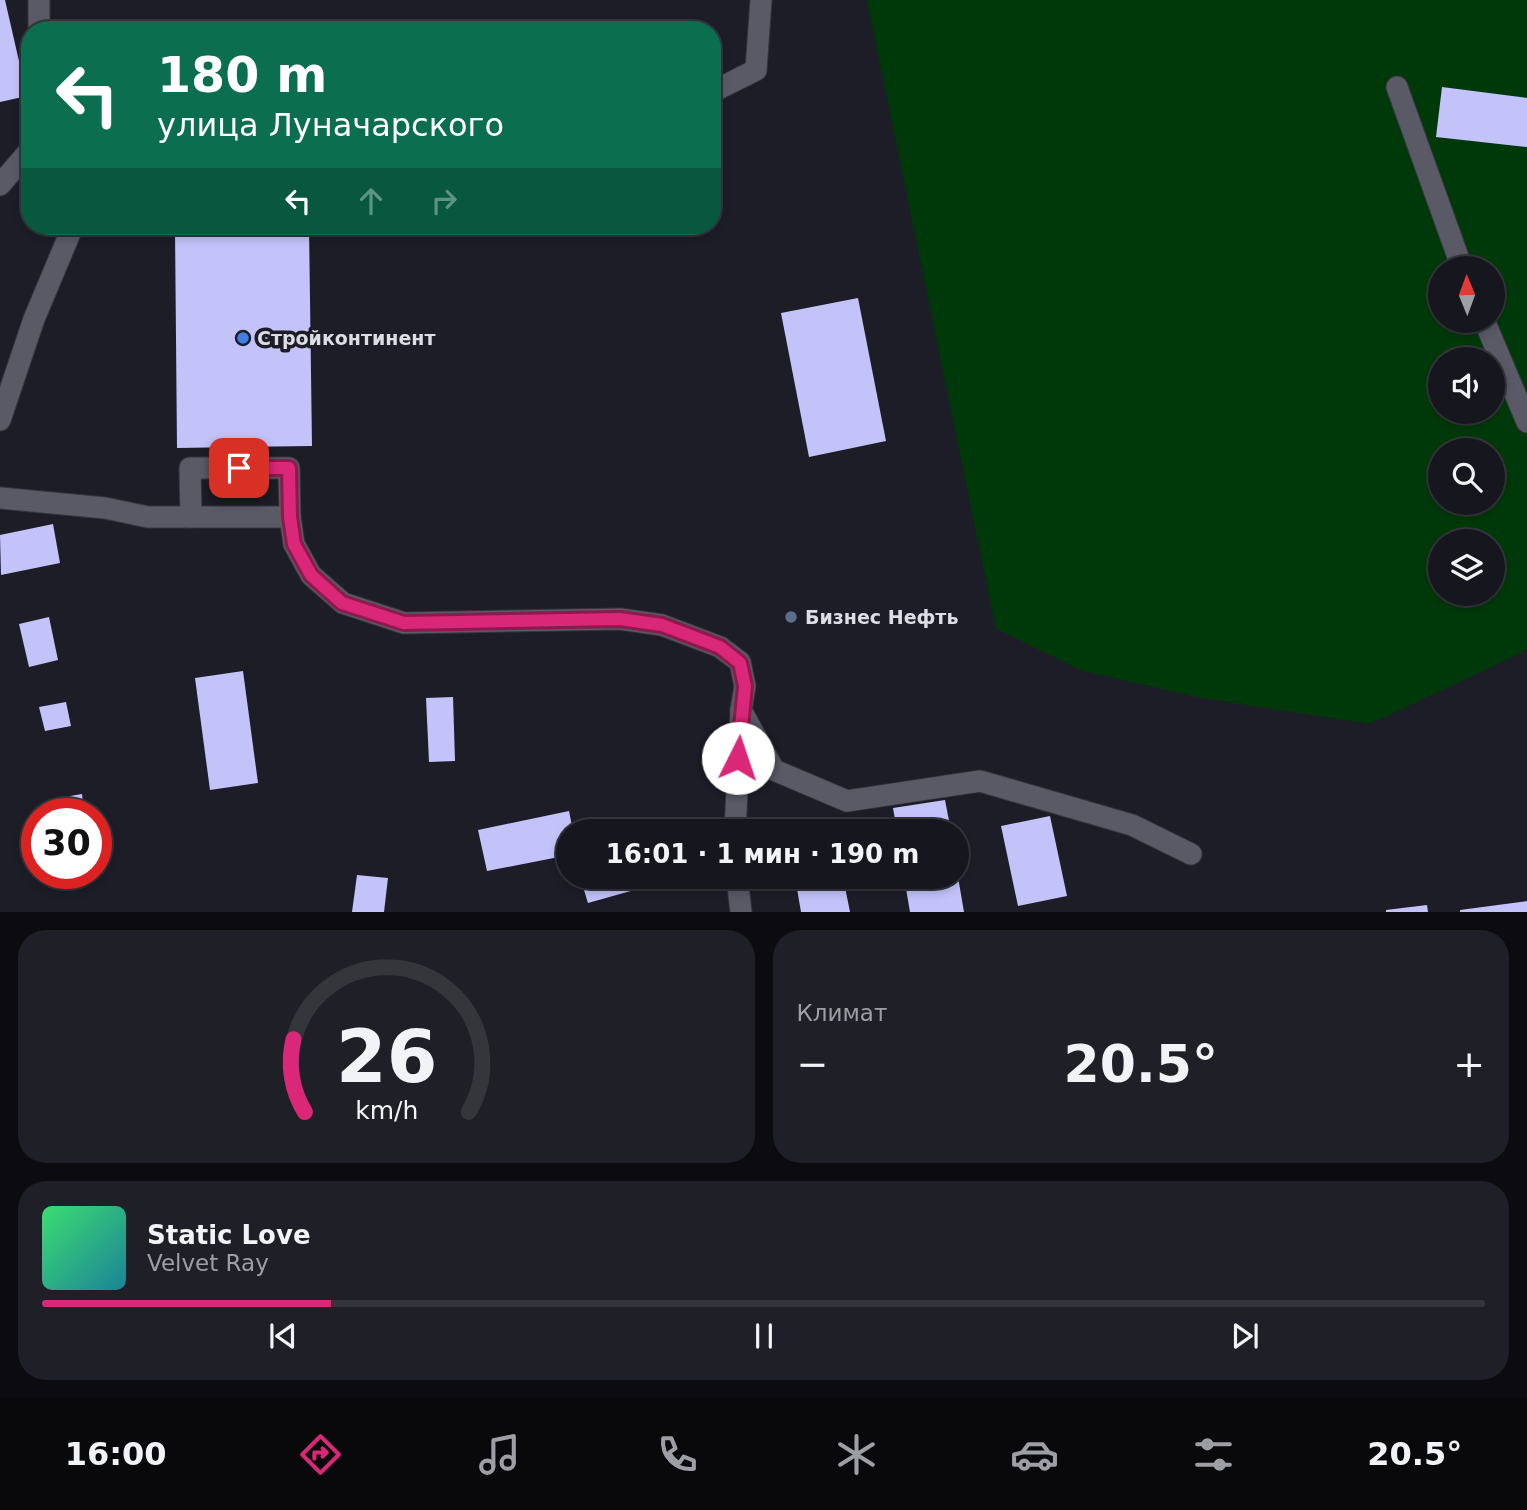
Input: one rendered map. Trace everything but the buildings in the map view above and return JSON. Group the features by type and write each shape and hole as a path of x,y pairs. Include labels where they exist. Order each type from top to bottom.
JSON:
{"street":[{"path":"39,0 39,21"},
{"path":"721,88 756,70 761,0"},
{"path":"1397,86 1458,256"},
{"path":"0,185 21,160"},
{"path":"0,420 34,319 70,235"},
{"path":"1489,333 1527,422"},
{"path":"191,517 190,468 289,468 290,517 294,544 311,575 342,603 404,623 620,619 662,625 720,647 740,663 745,686 741,710 736,819"},
{"path":"0,498 80,505 148,517 290,517"},
{"path":"741,710 774,770 847,801 980,781 1132,825 1191,854"},
{"path":"738,889 741,912"}],"green space":[{"path":"867,0 1527,0 1527,650 1370,724 1201,698 1083,671 996,629"}],"place":[{"name":"Стройконтинент","path":"243,338"},
{"name":"Бизнес Нефть","path":"791,617"}],"route":[{"path":"239,468 289,468 290,517 294,544 311,575 342,603 404,623 620,619 662,625 720,647 740,663 745,686 738,758"}]}
